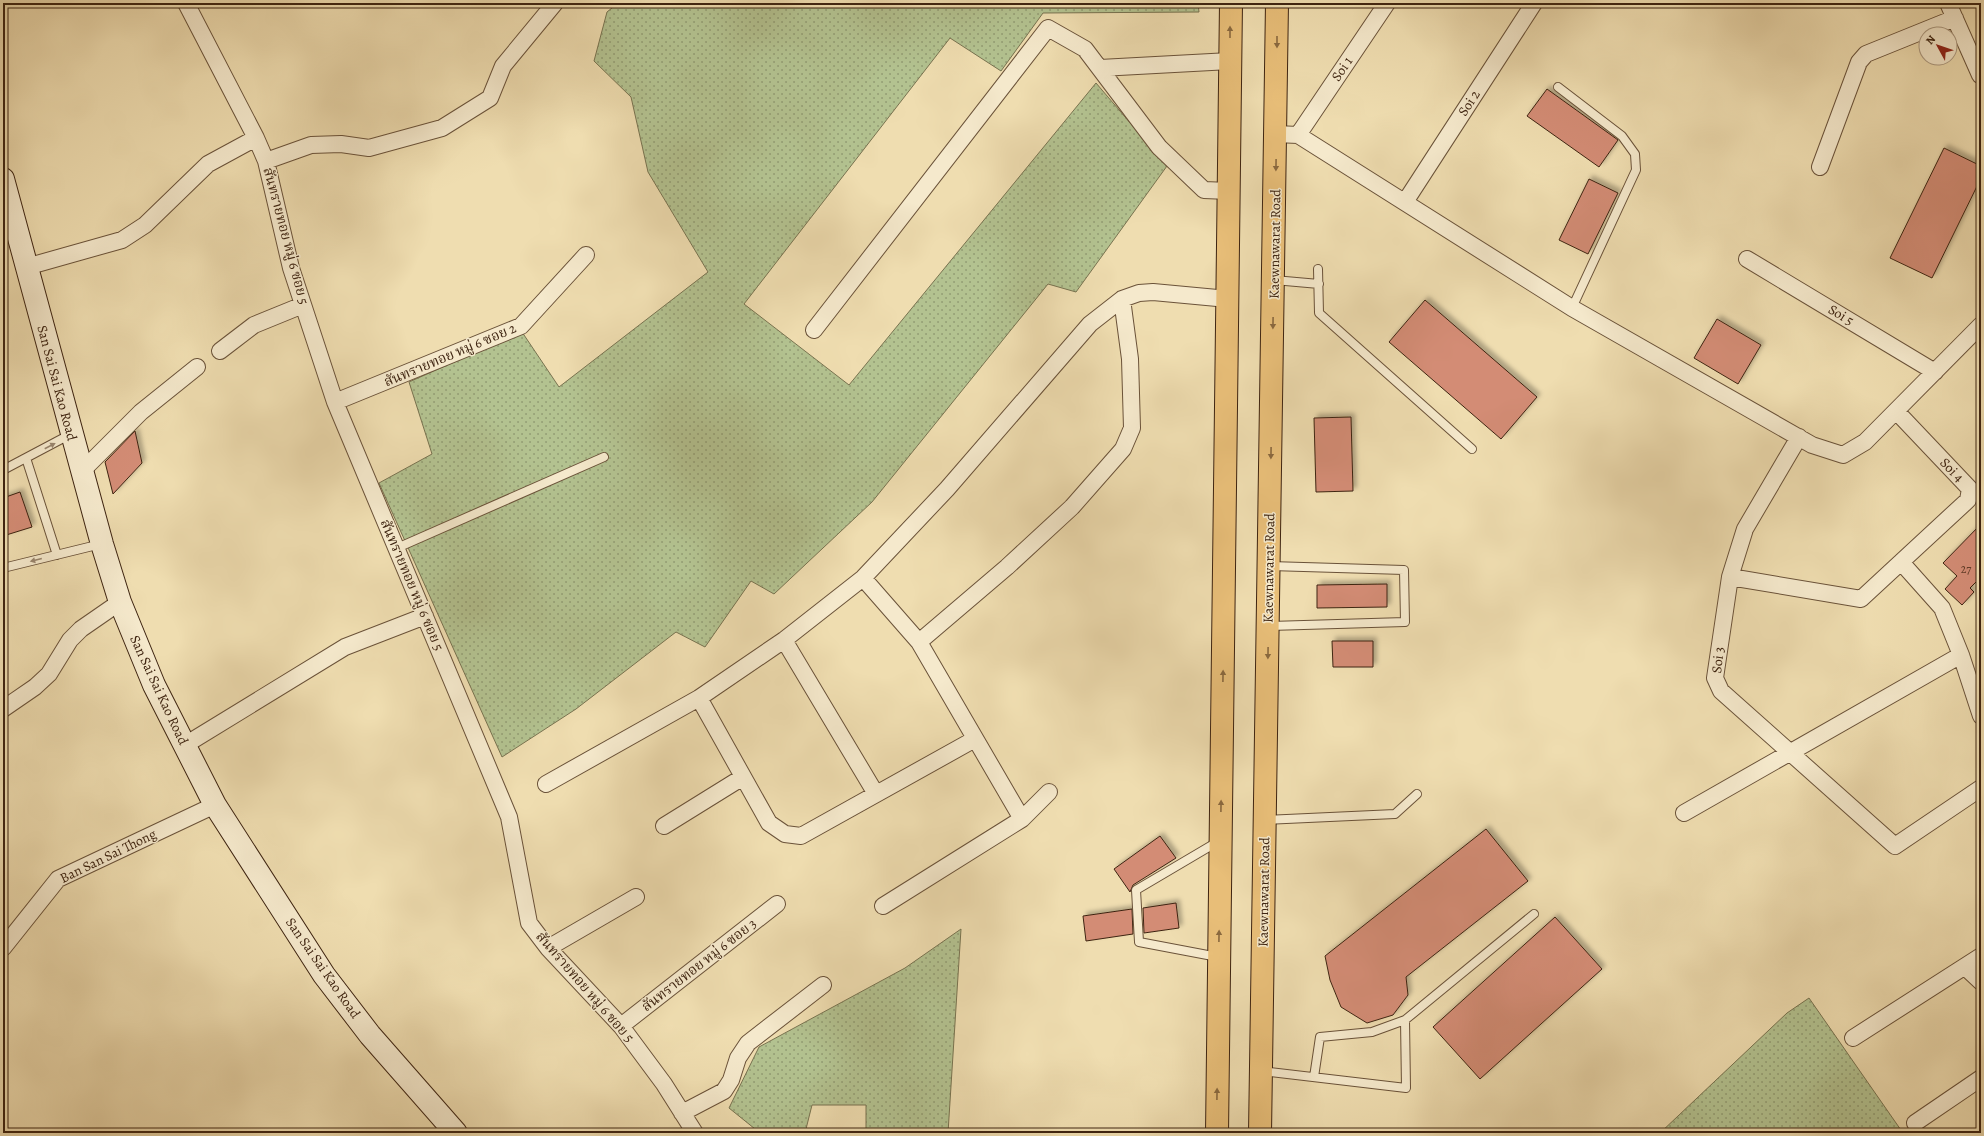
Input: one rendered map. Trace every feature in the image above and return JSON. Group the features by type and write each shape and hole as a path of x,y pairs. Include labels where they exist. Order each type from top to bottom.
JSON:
{"main road":[{"path":"1217,1133 1231,3"},
{"name":"Kaewnawarat Road","path":"1260,1133 1274,280 1287,134 1277,3"},
{"name":"San Sai Sai Kao Road","path":"3,179 13,231 26,267 102,544 120,602 154,685 215,804 324,974 370,1035 456,1133"}],"street":[{"name":"สันทรายทอย หมู่ 6 ซอย 5","path":"186,3 256,138 266,161 291,268 335,402 509,817 529,923 548,948 621,1026 664,1084 695,1133"},
{"path":"266,161 311,145 341,144 369,148 442,128 490,98 503,66 555,3"},
{"name":"Soi 1","path":"1287,134 1387,3"},
{"name":"Soi 2","path":"1405,202 1534,3"},
{"path":"1948,3 1980,75"},
{"path":"1820,167 1859,62 1866,54 1955,18"},
{"path":"814,330 1048,28 1085,49 1159,147 1204,190 1229,191"},
{"path":"1100,68 1230,61"},
{"path":"1287,134 1405,202 1572,308 1812,445 1843,455 1865,442 1981,325"},
{"path":"26,267 122,240 145,225 208,164 256,138"},
{"name":"สันทรายทอย หมู่ 6 ซอย 2","path":"335,402 521,326 586,255"},
{"name":"Soi 5","path":"1747,258 1935,372"},
{"path":"546,784 699,698 784,640 863,578 946,489 1090,324 1122,299 1139,293 1154,292 1228,299"},
{"path":"919,642 1007,567 1072,507 1123,449 1132,428 1130,358 1122,299"},
{"path":"220,351 254,325 303,305"},
{"path":"82,471 141,412 197,367"},
{"name":"Soi 4","path":"1896,411 1970,489 1968,500 1901,562"},
{"name":"Soi 3","path":"1799,437 1745,529 1730,577 1715,678 1721,690 1895,846 1981,788"},
{"path":"1730,577 1861,599 1901,562 1942,608 1961,655 1981,716"},
{"path":"863,578 919,642 1022,819"},
{"path":"3,709 35,687 49,674 70,640 81,629 120,602"},
{"path":"185,746 345,646 425,616"},
{"path":"784,640 876,794"},
{"path":"1684,813 1961,655"},
{"path":"699,698 769,823 785,834 801,836 975,739"},
{"path":"664,826 743,777"},
{"path":"883,906 1022,819 1049,792"},
{"name":"Ban San Sai Thong","path":"5,939 58,879 215,804"},
{"path":"548,948 636,897"},
{"name":"สันทรายทอย หมู่ 6 ซอย 3","path":"621,1026 777,904"},
{"path":"1853,1038 1981,956"},
{"path":"1965,967 1981,982"},
{"path":"682,1113 724,1091 731,1080 738,1058 748,1043 822,985"},
{"path":"1915,1123 1981,1078"}],"lane":[{"path":"1558,87 1622,136 1635,154 1636,170 1572,308"},
{"path":"1318,269 1319,313 1472,449"},
{"path":"1274,280 1318,284"},
{"path":"3,470 71,434"},
{"path":"397,548 604,457"},
{"path":"26,458 57,555"},
{"path":"3,568 102,544"},
{"path":"1268,626 1405,622 1404,570 1269,566"},
{"path":"1265,820 1394,814 1417,794"},
{"path":"1219,957 1139,942 1136,890 1220,841"},
{"path":"1314,1077 1320,1037 1372,1032 1405,1020 1534,914"},
{"path":"1261,1071 1406,1088 1405,1020"}],"green space":[{"path":"618,3 1198,3 1199,12 1043,13 1001,71 950,38 744,304 849,385 1096,83 1167,166 1076,292 1048,284 872,502 774,594 751,581 705,647 676,632 576,709 502,757 379,483 432,454 409,382 522,332 559,387 708,272 648,172 631,97 594,61 607,12"},
{"path":"961,929 948,1133 866,1133 866,1105 812,1105 805,1133 760,1133 729,1108 759,1047 905,968"},
{"path":"1809,998 1903,1133 1660,1133 1787,1013"}],"building":[{"path":"1547,89 1618,140 1599,167 1527,116"},
{"path":"1944,148 1981,166 1981,178 1932,278 1890,258"},
{"path":"1589,179 1618,193 1588,254 1559,240"},
{"path":"1425,300 1537,397 1501,439 1389,342"},
{"path":"1717,319 1761,345 1738,384 1694,358"},
{"path":"1351,417 1353,491 1316,492 1314,418"},
{"path":"135,431 142,463 113,494 105,462"},
{"path":"20,492 32,527 3,536 3,498"},
{"path":"1981,524 1981,577 1970,588 1974,592 1962,605 1945,589 1957,576 1943,563"},
{"path":"1387,584 1387,607 1317,608 1317,585"},
{"path":"1332,641 1373,641 1373,667 1333,667"},
{"path":"1486,829 1528,881 1406,977 1408,995 1393,1015 1367,1023 1341,1007 1330,980 1325,956"},
{"path":"1160,836 1176,858 1133,885 1130,892 1114,869"},
{"path":"1176,903 1179,928 1144,933 1143,908"},
{"path":"1132,909 1133,934 1086,941 1083,916"},
{"path":"1555,917 1602,969 1480,1079 1433,1027"}]}
